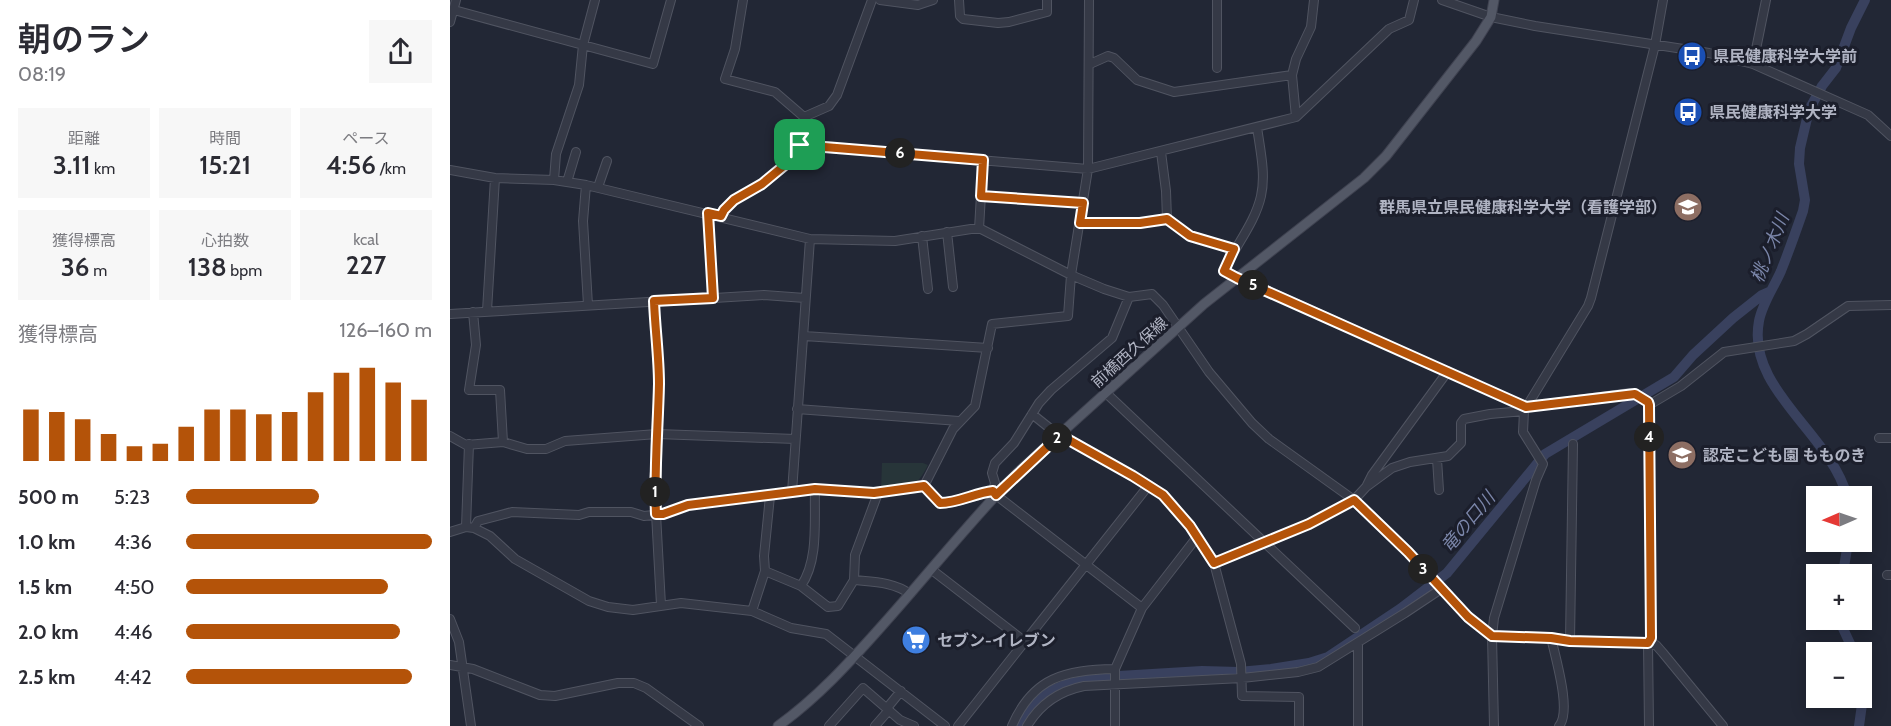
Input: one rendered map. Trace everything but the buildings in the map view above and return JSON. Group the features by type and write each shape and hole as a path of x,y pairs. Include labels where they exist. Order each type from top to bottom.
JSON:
{"main road":[{"name":"前橋西久保線","path":"778,726 819,694 856,656 932,570 994,493 1178,327 1364,178 1386,156 1476,41 1491,16 1494,0"}],"street":[{"path":"450,22 456,0"},
{"path":"555,180 556,154 579,85 583,45 595,0"},
{"path":"454,10 653,64 671,0"},
{"path":"743,0 735,49 725,79 775,92 804,117"},
{"path":"804,117 829,106 837,95 872,0"},
{"path":"880,0 918,5 932,0"},
{"path":"959,0 960,16 963,19 998,23 1047,12 1047,0"},
{"path":"924,486 959,421 975,406 992,324 1068,316 1071,275 1088,169 1089,0"},
{"path":"1217,0 1217,68"},
{"path":"1296,117 1292,75 1296,59 1311,27 1314,0"},
{"path":"800,145 1088,169 1161,152 1296,117 1389,29 1409,20 1414,0"},
{"path":"1442,0 1491,16 1556,30 1709,52 1753,64 1868,115 1891,136"},
{"path":"1494,726 1492,636 1494,618 1543,463 1523,432 1525,409 1591,298 1654,45 1663,0"},
{"path":"1753,64 1766,0"},
{"path":"1090,64 1108,56 1114,58 1137,80 1174,92 1292,75"},
{"path":"721,216 734,200 762,184 797,155 804,117"},
{"path":"1257,127 1262,175 1261,196 1249,228 1234,249 1224,271 1448,371 1525,409"},
{"path":"567,182 576,152"},
{"path":"1161,152 1167,219"},
{"path":"979,229 983,160"},
{"path":"598,187 607,161"},
{"path":"450,170 495,178 555,180 586,184 810,239 895,240 979,229 1071,275 1129,297 1152,294 1163,305 1209,372 1252,423 1269,439 1354,500 1408,552 1468,617 1492,636 1656,645 1723,726"},
{"path":"486,311 495,178"},
{"path":"586,184 584,221 588,305"},
{"path":"981,196 1083,203"},
{"path":"708,213 713,298"},
{"path":"1080,223 1140,223 1167,219 1190,236 1234,249"},
{"path":"948,232 953,287"},
{"path":"922,236 928,289"},
{"path":"792,492 810,239"},
{"path":"450,314 764,295 805,298"},
{"path":"994,493 995,483 992,473 995,463 1014,443 1032,414 1051,390 1112,338 1129,297"},
{"path":"654,301 659,382 657,462 654,477 661,605"},
{"path":"1649,404 1681,386 1717,356 1729,350 1794,341 1848,306 1891,305"},
{"path":"473,312 476,345 469,390 500,390 503,442"},
{"path":"804,336 988,348"},
{"path":"1366,487 1372,475 1448,371"},
{"path":"1107,393 1355,628"},
{"path":"1214,563 1309,524 1354,500 1366,487 1392,468 1410,462 1448,456 1461,442 1461,423 1464,419 1635,394 1649,404"},
{"path":"1648,726 1648,643 1651,638 1649,404"},
{"path":"797,409 959,421"},
{"path":"1032,414 1060,435 1149,485 1163,495 1190,526 1214,563 1241,664 1242,696 1299,697 1299,726"},
{"path":"450,436 469,444 503,442 527,449 546,449 565,441 657,434 795,439"},
{"path":"1879,438 1891,438"},
{"path":"469,444 470,528"},
{"path":"1570,641 1573,444"},
{"path":"1437,459 1439,490"},
{"path":"958,726 1149,485"},
{"path":"924,486 940,503 950,503 994,493"},
{"path":"470,528 478,520 512,512 579,515 589,512 631,512 644,516 663,514 688,505 815,489 878,493 924,486"},
{"path":"801,586 805,581 814,551 815,489"},
{"path":"765,571 801,586 828,608 838,606 854,580 855,555 878,493"},
{"path":"994,493 1142,608"},
{"path":"752,611 765,571 764,556 770,496"},
{"path":"450,532 470,528 490,536 514,559 590,601 609,607 633,610 681,603 752,611 790,628 826,634 945,726"},
{"path":"1115,726 1115,670 1142,608 1197,537"},
{"path":"932,570 1024,641"},
{"path":"854,580 890,584 910,594"},
{"path":"1027,726 1046,702 1064,691 1084,686 1242,677 1298,672 1318,667 1441,589"},
{"path":"450,619 459,642 471,726"},
{"path":"1551,638 1563,699 1564,719 1559,726"},
{"path":"1358,643 1358,726"},
{"path":"450,665 473,669 540,695 555,696 618,683 634,683 646,688 699,726"},
{"path":"1012,726 1017,713 1029,696 1046,682 1066,673 1115,670"},
{"path":"829,726 863,688 900,720 914,726"},
{"path":"875,726 901,692"}],"shaded area":[{"path":"882,463 928,465 914,484 881,489"}],"waterway":[{"name":"桃ノ木川","path":"1843,486 1838,473 1777,390 1765,368 1758,345 1759,321 1765,302 1781,271 1803,211 1805,200 1799,164 1800,148 1809,110 1822,86 1836,68 1851,28 1865,0"},
{"name":"竜の口川","path":"1021,726 1025,717 1050,691 1068,684 1102,677 1271,669 1309,663 1328,657 1400,609 1447,573 1545,454 1674,377 1693,355 1733,318 1762,295 1771,291"},
{"name":"桃ノ木川","path":"1845,564 1846,552"},
{"name":"桃ノ木川","path":"1844,630 1849,642"},
{"name":"桃ノ木川","path":"1859,726 1861,708"}],"place":[{"name":"県民健康科学大学前","path":"1692,56"},
{"name":"県民健康科学大学","path":"1688,112"},
{"name":"群馬県立県民健康科学大学（看護学部）","path":"1688,207"},
{"name":"認定こども園 もものき","path":"1682,455"},
{"name":"セブン-イレブン","path":"916,640"}],"route":[{"path":"800,145 983,160 981,196 1083,203 1080,223 1140,223 1167,219 1190,236 1234,249 1224,271 1237,278 1526,407 1635,394 1649,405 1651,638 1648,643 1492,636 1468,617 1408,552 1354,500 1309,524 1214,563 1190,526 1163,495 1060,435 1037,454 996,495 993,491 950,503 940,503 924,486 874,493 815,489 688,505 663,514 656,514 654,477 657,462 659,382 654,301 713,298 708,213 721,216 734,200 762,184 797,155 800,145"}]}
